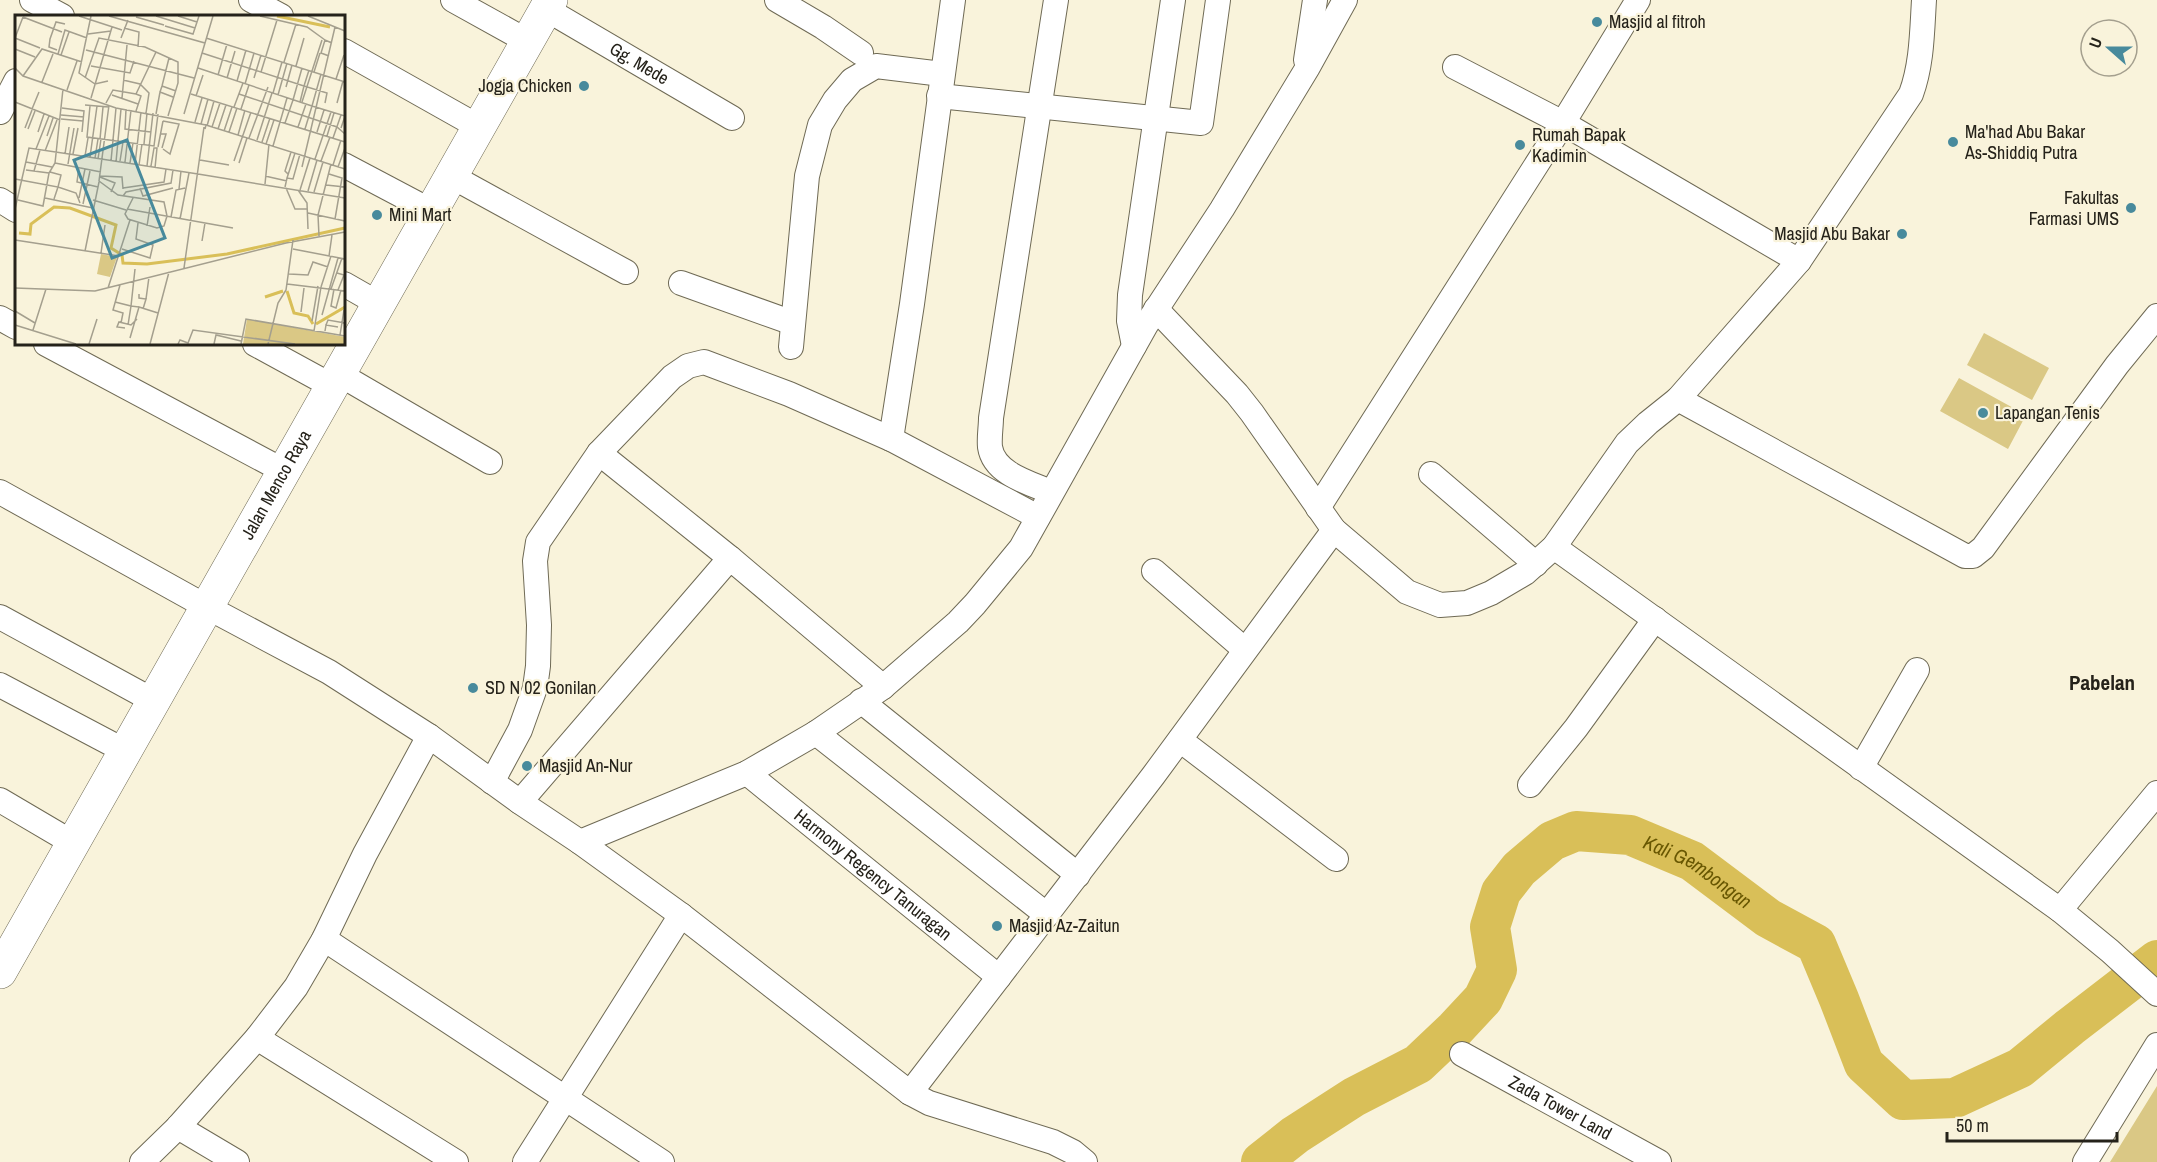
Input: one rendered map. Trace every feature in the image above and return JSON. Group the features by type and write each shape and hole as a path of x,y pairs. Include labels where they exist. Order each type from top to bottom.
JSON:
{"main road":[{"name":"Jalan Menco Raya","path":"0,972 9,936 73,843 548,5"}],"street":[{"path":"32,0 56,11"},
{"path":"251,0 279,15"},
{"path":"453,0 527,41"},
{"path":"777,0 861,53"},
{"path":"891,440 912,304 953,0"},
{"path":"1052,492 1008,472 996,460 990,446 991,418 1056,0"},
{"path":"1134,346 1129,321 1130,295 1173,0"},
{"path":"790,346 807,176 820,124 852,80 876,66 941,85 1040,107 1201,123 1218,0"},
{"path":"1305,72 1315,0"},
{"path":"580,842 747,773 816,733 883,687 958,622 975,604 1021,548 1134,346 1222,209 1305,72 1345,0"},
{"path":"1318,508 1563,123 1638,0"},
{"path":"1156,309 1237,394 1266,431 1334,530 1407,592 1440,605 1467,603 1479,599 1525,573 1554,547 1627,443 1678,399 1799,261 1911,94 1916,81 1921,52 1924,0"},
{"name":"Gg. Mede","path":"548,5 732,118"},
{"path":"345,52 479,127"},
{"path":"1455,67 1563,123 1799,261"},
{"path":"345,166 431,212"},
{"path":"451,176 626,272"},
{"path":"0,200 15,209"},
{"path":"681,283 793,323"},
{"path":"345,285 379,304"},
{"path":"1678,399 1965,556 1973,556 1983,548 2117,365 2157,316"},
{"path":"0,318 15,326"},
{"path":"48,345 284,471"},
{"path":"257,345 336,380 490,462"},
{"path":"492,782 520,730 535,688 539,625 535,561 538,542 599,453 672,377 688,366 704,362 789,394 891,440 1038,517"},
{"path":"599,453 730,558 883,687"},
{"path":"1431,474 1536,564"},
{"path":"0,492 328,672 429,736 681,915 910,1094 929,1103 1053,1142 1074,1159"},
{"path":"910,1094 1180,740 1244,649 1334,530"},
{"path":"1554,547 2060,910 2157,994"},
{"path":"520,802 730,558"},
{"path":"1154,572 1244,649"},
{"path":"0,617 153,701"},
{"path":"1530,785 1576,728 1654,619"},
{"path":"1861,768 1917,669"},
{"path":"0,685 125,751"},
{"path":"861,701 1078,875"},
{"path":"816,733 1047,915"},
{"path":"142,1162 178,1126 257,1038 296,987 324,939 365,854 429,736"},
{"path":"1180,740 1336,860"},
{"name":"Harmony Regency Tanuragan","path":"747,773 999,977"},
{"path":"2060,910 2157,793"},
{"path":"0,800 73,843"},
{"path":"525,1162 567,1099 681,915"},
{"path":"324,939 662,1162"},
{"path":"257,1038 456,1162"},
{"path":"2085,1162 2157,1045"},
{"name":"Zada Tower Land","path":"1462,1054 1659,1162"},
{"path":"178,1126 237,1162"}],"shaded area":[{"name":"Lapangan Tenis","path":"1984,333 2049,368 2032,400 1967,365"},
{"name":"Lapangan Tenis","path":"1959,378 2026,415 2008,449 1940,411"},
{"path":"2157,1086 2157,1162 2110,1162"}],"waterway":[{"name":"Kali Gembongan","path":"1261,1162 1295,1135 1354,1097 1418,1064 1455,1029 1483,999 1497,970 1490,927 1501,892 1519,869 1552,841 1576,831 1630,835 1692,861 1768,918 1816,944 1864,1064 1903,1100 1955,1098 2020,1068 2157,960"}],"place":[{"name":"Masjid al fitroh","path":"1597,22"},
{"name":"Jogja Chicken","path":"584,86"},
{"name":"Ma'had Abu Bakar As-Shiddiq Putra","path":"1953,142"},
{"name":"Rumah Bapak Kadimin","path":"1520,145"},
{"name":"Fakultas Farmasi UMS","path":"2131,208"},
{"name":"Mini Mart","path":"377,215"},
{"name":"Masjid Abu Bakar","path":"1902,234"},
{"name":"Lapangan Tenis","path":"1983,413"},
{"name":"SD N 02 Gonilan","path":"473,688"},
{"name":"Masjid An-Nur","path":"527,766"},
{"name":"Masjid Az-Zaitun","path":"997,926"}],"district":[{"name":"Pabelan","path":"2102,683"}]}
